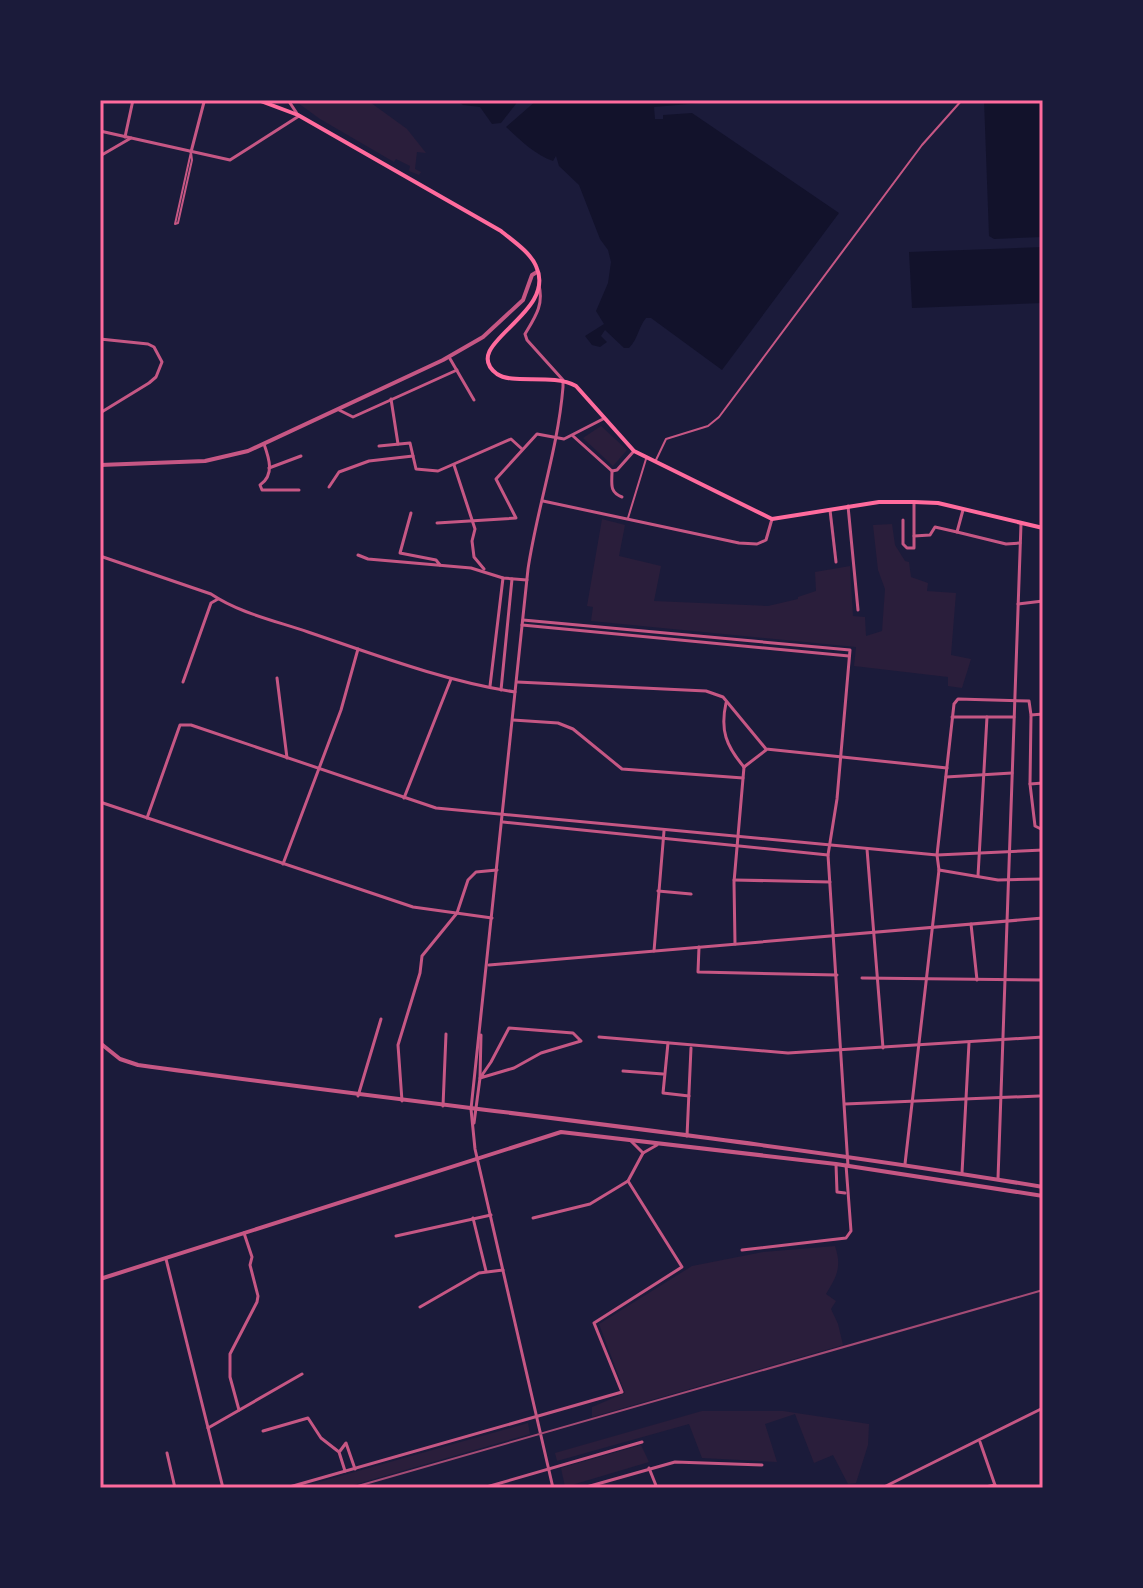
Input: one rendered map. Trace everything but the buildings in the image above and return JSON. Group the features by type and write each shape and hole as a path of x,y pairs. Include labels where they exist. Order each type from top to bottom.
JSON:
{"main road":[{"path":"258,100 298,116 501,231 528,255 538,272 539,285 532,306 494,343 487,352 487,362 494,372 503,377 563,380 582,391 603,419 634,451 772,519 848,506 914,502 938,503 1043,528"}],"street":[{"path":"125,137 133,100"},
{"path":"100,131 230,160 298,116 288,100"},
{"path":"655,461 666,439 708,426 719,417 922,145 962,100"},
{"path":"191,152 192,160 178,223 175,224 191,152 205,101"},
{"path":"100,156 131,138"},
{"path":"100,465 205,461 264,444 449,357 483,337 523,300 532,275 538,272"},
{"path":"474,1110 480,1078 481,1030 527,580 534,532 556,438 563,380 525,334 541,307 539,285"},
{"path":"100,339 148,344 154,347 162,362 156,377 149,383 100,413"},
{"path":"449,357 474,400"},
{"path":"339,410 353,417 457,370"},
{"path":"391,399 398,444"},
{"path":"437,523 516,518 496,479 522,449 537,434 556,438 573,436 603,419"},
{"path":"573,436 612,471"},
{"path":"379,446 410,443 416,469 438,471 511,439 522,449"},
{"path":"264,444 271,465 265,482 260,485 262,490 299,490"},
{"path":"622,497 614,494 611,488 612,471 634,451"},
{"path":"269,468 301,456"},
{"path":"329,487 339,472 369,461 413,456"},
{"path":"627,519 647,457"},
{"path":"454,465 475,529 472,541 474,557 488,572"},
{"path":"543,501 739,543 757,544 766,540 772,519"},
{"path":"903,520 903,544 914,548 914,502"},
{"path":"848,506 858,610"},
{"path":"830,509 836,562"},
{"path":"957,532 963,509"},
{"path":"411,513 400,553 436,560 440,565"},
{"path":"998,1179 1021,523"},
{"path":"914,536 930,535 935,527 1006,544 1020,543"},
{"path":"358,555 368,559 440,565 527,580"},
{"path":"100,556 358,649 451,679 515,692"},
{"path":"490,687 503,578"},
{"path":"501,690 512,579"},
{"path":"183,682 211,603 218,599"},
{"path":"1018,604 1043,601"},
{"path":"522,622 850,650 828,855 851,1231 846,1238 742,1250"},
{"path":"283,864 341,710 358,649"},
{"path":"277,678 287,758"},
{"path":"404,798 451,679"},
{"path":"516,682 706,691 723,697 766,749"},
{"path":"905,1164 939,870 937,855 952,717 958,699 1031,702 1030,784 1035,826 1043,830"},
{"path":"726,703 723,733 731,752 744,767"},
{"path":"1031,715 1043,714"},
{"path":"952,717 1014,717"},
{"path":"978,876 987,717"},
{"path":"513,720 558,723 573,729 622,769 743,778"},
{"path":"100,1043 115,1056 132,1064 358,1096 847,1155 1042,1187 1043,851 937,855 436,808 191,725 180,725 147,818"},
{"path":"735,944 734,880 744,767 766,749 947,768"},
{"path":"946,777 1012,773"},
{"path":"1030,784 1043,783"},
{"path":"100,802 413,907 492,918"},
{"path":"503,822 828,855"},
{"path":"654,951 664,830"},
{"path":"867,849 883,1048"},
{"path":"402,1101 398,1045 420,973 422,956 457,913 468,880 476,872 497,870"},
{"path":"939,870 1008,880 1043,879"},
{"path":"734,880 831,882"},
{"path":"658,891 691,894"},
{"path":"488,965 1043,918"},
{"path":"971,924 977,980"},
{"path":"699,947 698,972 837,975"},
{"path":"862,978 1042,980"},
{"path":"358,1096 381,1019"},
{"path":"509,1028 573,1033 581,1041 541,1053 514,1068 480,1078 509,1028"},
{"path":"481,1030 476,1050 473,1127 477,1158 553,1488"},
{"path":"443,1106 446,1034"},
{"path":"599,1037 788,1053 1042,1038"},
{"path":"668,1043 663,1093 689,1096"},
{"path":"962,1173 969,1043"},
{"path":"687,1136 691,1046"},
{"path":"623,1071 665,1075"},
{"path":"845,1104 1042,1096"},
{"path":"575,1133 577,1122"},
{"path":"100,1279 561,1132 847,1165 1043,1196"},
{"path":"712,1149 713,1139"},
{"path":"629,1140 643,1153"},
{"path":"533,1218 590,1204 628,1181 643,1153 660,1143"},
{"path":"836,1164 837,1192 847,1193"},
{"path":"286,1488 537,1419 622,1392 594,1323 682,1267 628,1181"},
{"path":"396,1236 491,1215"},
{"path":"473,1218 486,1271"},
{"path":"239,1410 230,1377 230,1354 258,1296 250,1265 252,1257 244,1233"},
{"path":"166,1257 223,1488"},
{"path":"420,1307 486,1271 503,1270"},
{"path":"208,1428 302,1374"},
{"path":"882,1488 1043,1408"},
{"path":"263,1431 308,1418 321,1438 339,1452 345,1471"},
{"path":"980,1441 995,1487 981,1488"},
{"path":"483,1488 548,1466 642,1442"},
{"path":"339,1452 346,1443 355,1469"},
{"path":"167,1453 175,1488"},
{"path":"583,1488 675,1462 762,1465"},
{"path":"649,1468 657,1488"}],"shaded area":[{"path":"294,100 367,100 407,129 426,153 417,152 415,169 421,172 419,175 409,171 410,166 396,159 394,162 320,119"},
{"path":"455,100 519,100 501,123 492,124 480,107 463,105"},
{"path":"537,100 737,100 654,107 655,119 663,119 663,115 692,113 839,213 722,370 651,318 646,318 629,348 624,348 605,330 601,336 607,342 600,347 592,345 585,336 604,324 596,311 608,283 611,262 579,185 559,166 556,156 553,161 540,155 506,127"},
{"path":"984,100 1043,100 1043,237 994,239 989,236"},
{"path":"1043,247 1043,303 912,308 909,252"},
{"path":"601,426 627,450 613,466 583,438"},
{"path":"602,519 625,525 619,556 661,566 654,601 768,606 816,591 815,572 850,566 853,616 865,617 866,636 882,631 885,589 878,570 873,525 892,524 895,545 905,561 909,562 911,577 928,583 927,591 956,593 951,655 971,659 962,688 948,686 948,677 854,666 856,647 591,621 593,607 587,606"},
{"path":"835,1246 837,1271 826,1294 836,1301 831,1309 843,1345 592,1417 592,1407 625,1393 599,1324 692,1266 763,1252"},
{"path":"702,1411 783,1411 869,1424 868,1445 856,1483 848,1484 833,1455 814,1463 795,1414 765,1424 777,1462 702,1458 689,1424 557,1461 555,1453"},
{"path":"528,1423 530,1434 343,1488 298,1488"},
{"path":"641,1445 649,1462 565,1487 561,1468"}],"railway":[{"path":"351,1488 1043,1290"}]}
